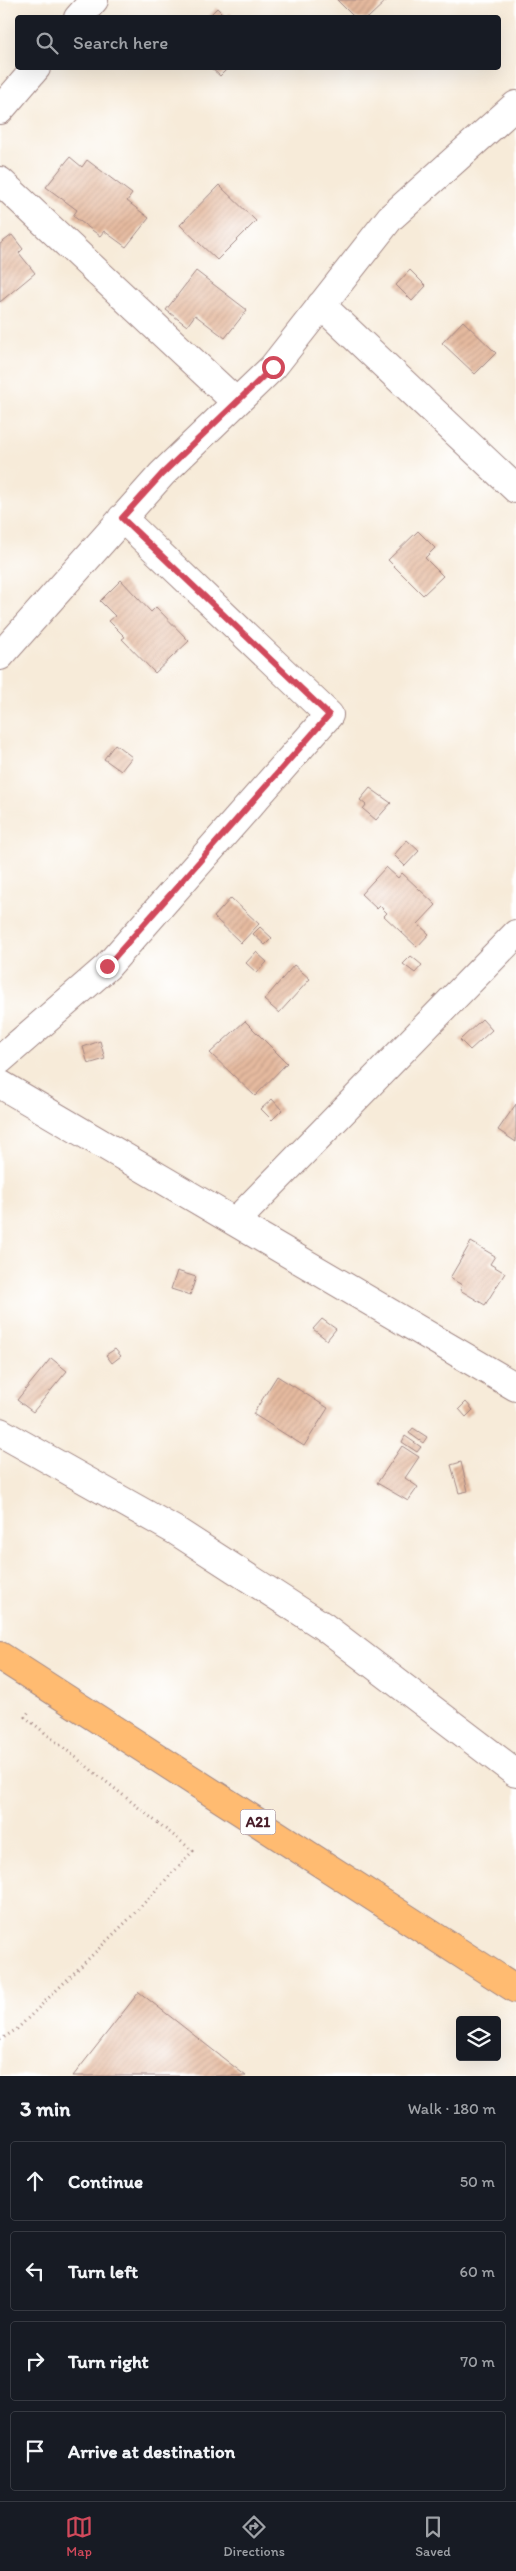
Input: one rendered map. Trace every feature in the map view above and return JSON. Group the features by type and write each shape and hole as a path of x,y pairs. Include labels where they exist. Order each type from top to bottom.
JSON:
{"main road":[{"name":"A21","path":"0,1656 516,1989"}],"street":[{"path":"81,15 94,0"},
{"path":"0,110 34,70"},
{"path":"0,656 162,474 273,367 390,218 516,105"},
{"path":"0,180 236,402"},
{"path":"321,305 516,489"},
{"path":"0,1060 107,966 329,715 122,518"},
{"path":"236,1221 516,934"},
{"path":"0,1084 516,1387"},
{"path":"0,1432 176,1531 323,1626 516,1773"}],"path":[{"path":"0,2040 24,2022 129,1919 193,1851 25,1717 48,1686"}],"building":[{"path":"337,0 387,0 371,15 352,15"},
{"path":"217,8 224,15 210,15"},
{"path":"213,70 226,70 220,76"},
{"path":"70,157 82,167 87,160 132,194 127,201 149,218 126,247 104,231 100,236 73,216 77,210 46,187"},
{"path":"219,185 256,221 217,260 180,225"},
{"path":"12,235 23,249 19,253 35,273 0,302 0,244"},
{"path":"410,270 426,286 412,301 396,285"},
{"path":"196,271 247,310 225,338 195,315 187,326 166,310"},
{"path":"463,321 496,353 475,374 442,343"},
{"path":"418,531 435,548 425,558 443,576 423,595 388,560"},
{"path":"121,580 151,612 156,607 189,641 155,673 122,639 125,637 109,621 115,616 100,601"},
{"path":"115,744 132,757 121,771 104,759"},
{"path":"370,788 391,803 376,820 363,809 366,805 360,800"},
{"path":"407,840 419,851 405,866 394,855"},
{"path":"386,867 398,878 402,873 436,905 418,924 429,934 417,947 384,916 387,913 380,906 377,909 361,894"},
{"path":"231,898 259,924 241,943 214,917"},
{"path":"260,927 272,938 265,945 253,934"},
{"path":"256,952 267,962 257,973 246,963"},
{"path":"411,956 422,965 415,973 403,964"},
{"path":"294,965 310,979 279,1013 264,1000"},
{"path":"482,1019 492,1030 470,1050 460,1040"},
{"path":"245,1021 287,1063 255,1096 210,1053"},
{"path":"100,1041 105,1059 88,1064 83,1047"},
{"path":"272,1099 282,1110 272,1120 261,1109"},
{"path":"516,1104 516,1142 498,1130"},
{"path":"471,1242 495,1256 490,1264 505,1273 485,1305 460,1290 462,1285 450,1278"},
{"path":"177,1271 196,1277 190,1295 171,1289"},
{"path":"322,1319 336,1329 327,1340 313,1329"},
{"path":"115,1349 121,1356 112,1363 106,1355"},
{"path":"51,1358 67,1371 33,1412 17,1400"},
{"path":"277,1376 328,1408 304,1446 253,1414"},
{"path":"466,1402 473,1410 466,1417 459,1409"},
{"path":"413,1428 427,1437 423,1443 409,1433"},
{"path":"405,1436 421,1447 417,1452 402,1442"},
{"path":"402,1446 419,1457 405,1478 418,1487 408,1501 377,1483"},
{"path":"461,1462 468,1491 459,1493 451,1465"},
{"path":"139,1992 246,2076 73,2076"}],"route":[{"path":"107,966 329,715 122,518 162,474 273,367"}]}
